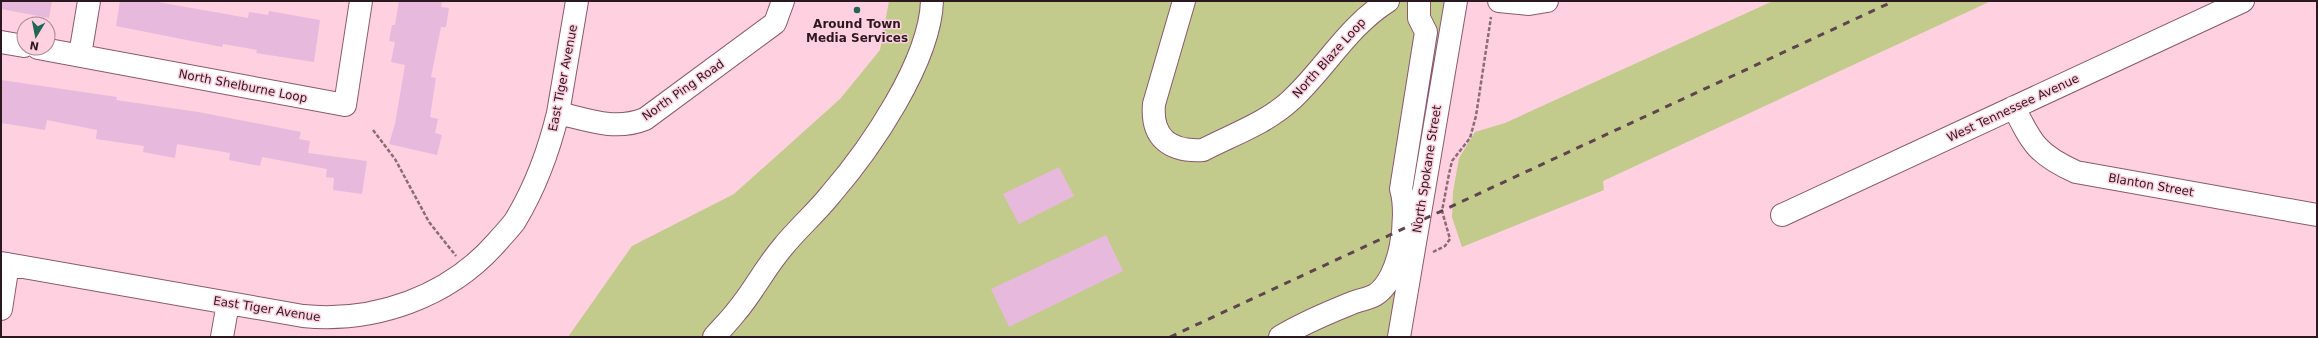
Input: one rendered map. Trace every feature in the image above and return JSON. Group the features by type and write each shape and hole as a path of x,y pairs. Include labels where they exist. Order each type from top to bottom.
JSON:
{"street":[{"path":"80,55 89,1"},
{"name":"North Shelburne Loop","path":"56,51 345,105 362,1"},
{"name":"East Tiger Avenue","path":"5,264 303,316 329,318 354,317 382,311 420,298 456,279 486,254 514,222 532,190 553,132 558,113 577,1"},
{"name":"North Ping Road","path":"558,113 620,126 631,125 645,119 775,24 782,1"},
{"path":"714,337 736,312 781,248 847,176 872,140 901,92 921,53 930,22 932,1"},
{"name":"North Blaze Loop","path":"1184,1 1154,104 1153,115 1160,136 1167,144 1177,149 1190,151 1203,150 1274,114 1312,80 1361,21 1388,1"},
{"path":"1280,337 1312,320 1375,295 1384,286 1397,260 1405,215 1401,189 1426,32 1419,18 1419,1"},
{"name":"North Spokane Street","path":"1399,337 1456,1"},
{"path":"1495,8 1547,1"},
{"name":"West Tennessee Avenue","path":"1782,214 2243,1"},
{"path":"1,42 16,45"},
{"name":"Blanton Street","path":"2014,107 2026,133 2038,150 2054,162 2076,172 2317,215"},
{"path":"1,309 5,264"},
{"path":"222,337 228,302"}],"path":[{"path":"1433,252 1445,246 1450,239 1442,210 1452,161 1470,138 1476,116 1495,8"},
{"path":"373,130 398,165 429,222 456,257"}],"green space":[{"path":"889,1 1456,1 1399,337 568,337 632,246 734,194 840,99 880,50"},
{"path":"1773,1 1991,1 1603,181 1604,190 1462,247 1452,217 1453,192 1459,158 1475,132 1505,123"}],"building":[{"path":"1,1 52,1 49,16 38,16 1,9"},
{"path":"120,1 152,1 248,18 249,12 268,15 269,11 320,20 314,62 256,53 257,50 223,44 222,47 116,26"},
{"path":"399,1 442,1 441,7 449,8 446,27 441,27 431,77 436,78 430,117 438,119 435,133 442,135 437,155 389,144 395,124 405,65 391,62 395,42 389,41 392,25 395,25"},
{"path":"1,80 117,97 116,100 198,112 301,132 299,139 310,141 308,153 367,161 362,194 333,190 334,178 326,177 327,169 262,157 260,166 229,160 230,153 177,144 175,158 143,152 144,146 96,139 97,130 47,120 45,130 1,123"},
{"path":"1059,167 1074,196 1019,224 1003,194"},
{"path":"1106,235 1123,271 1009,327 991,289"}],"railway":[{"path":"1170,337 1894,1"}],"place":[{"name":"Around Town Media Services","path":"857,10"}]}
